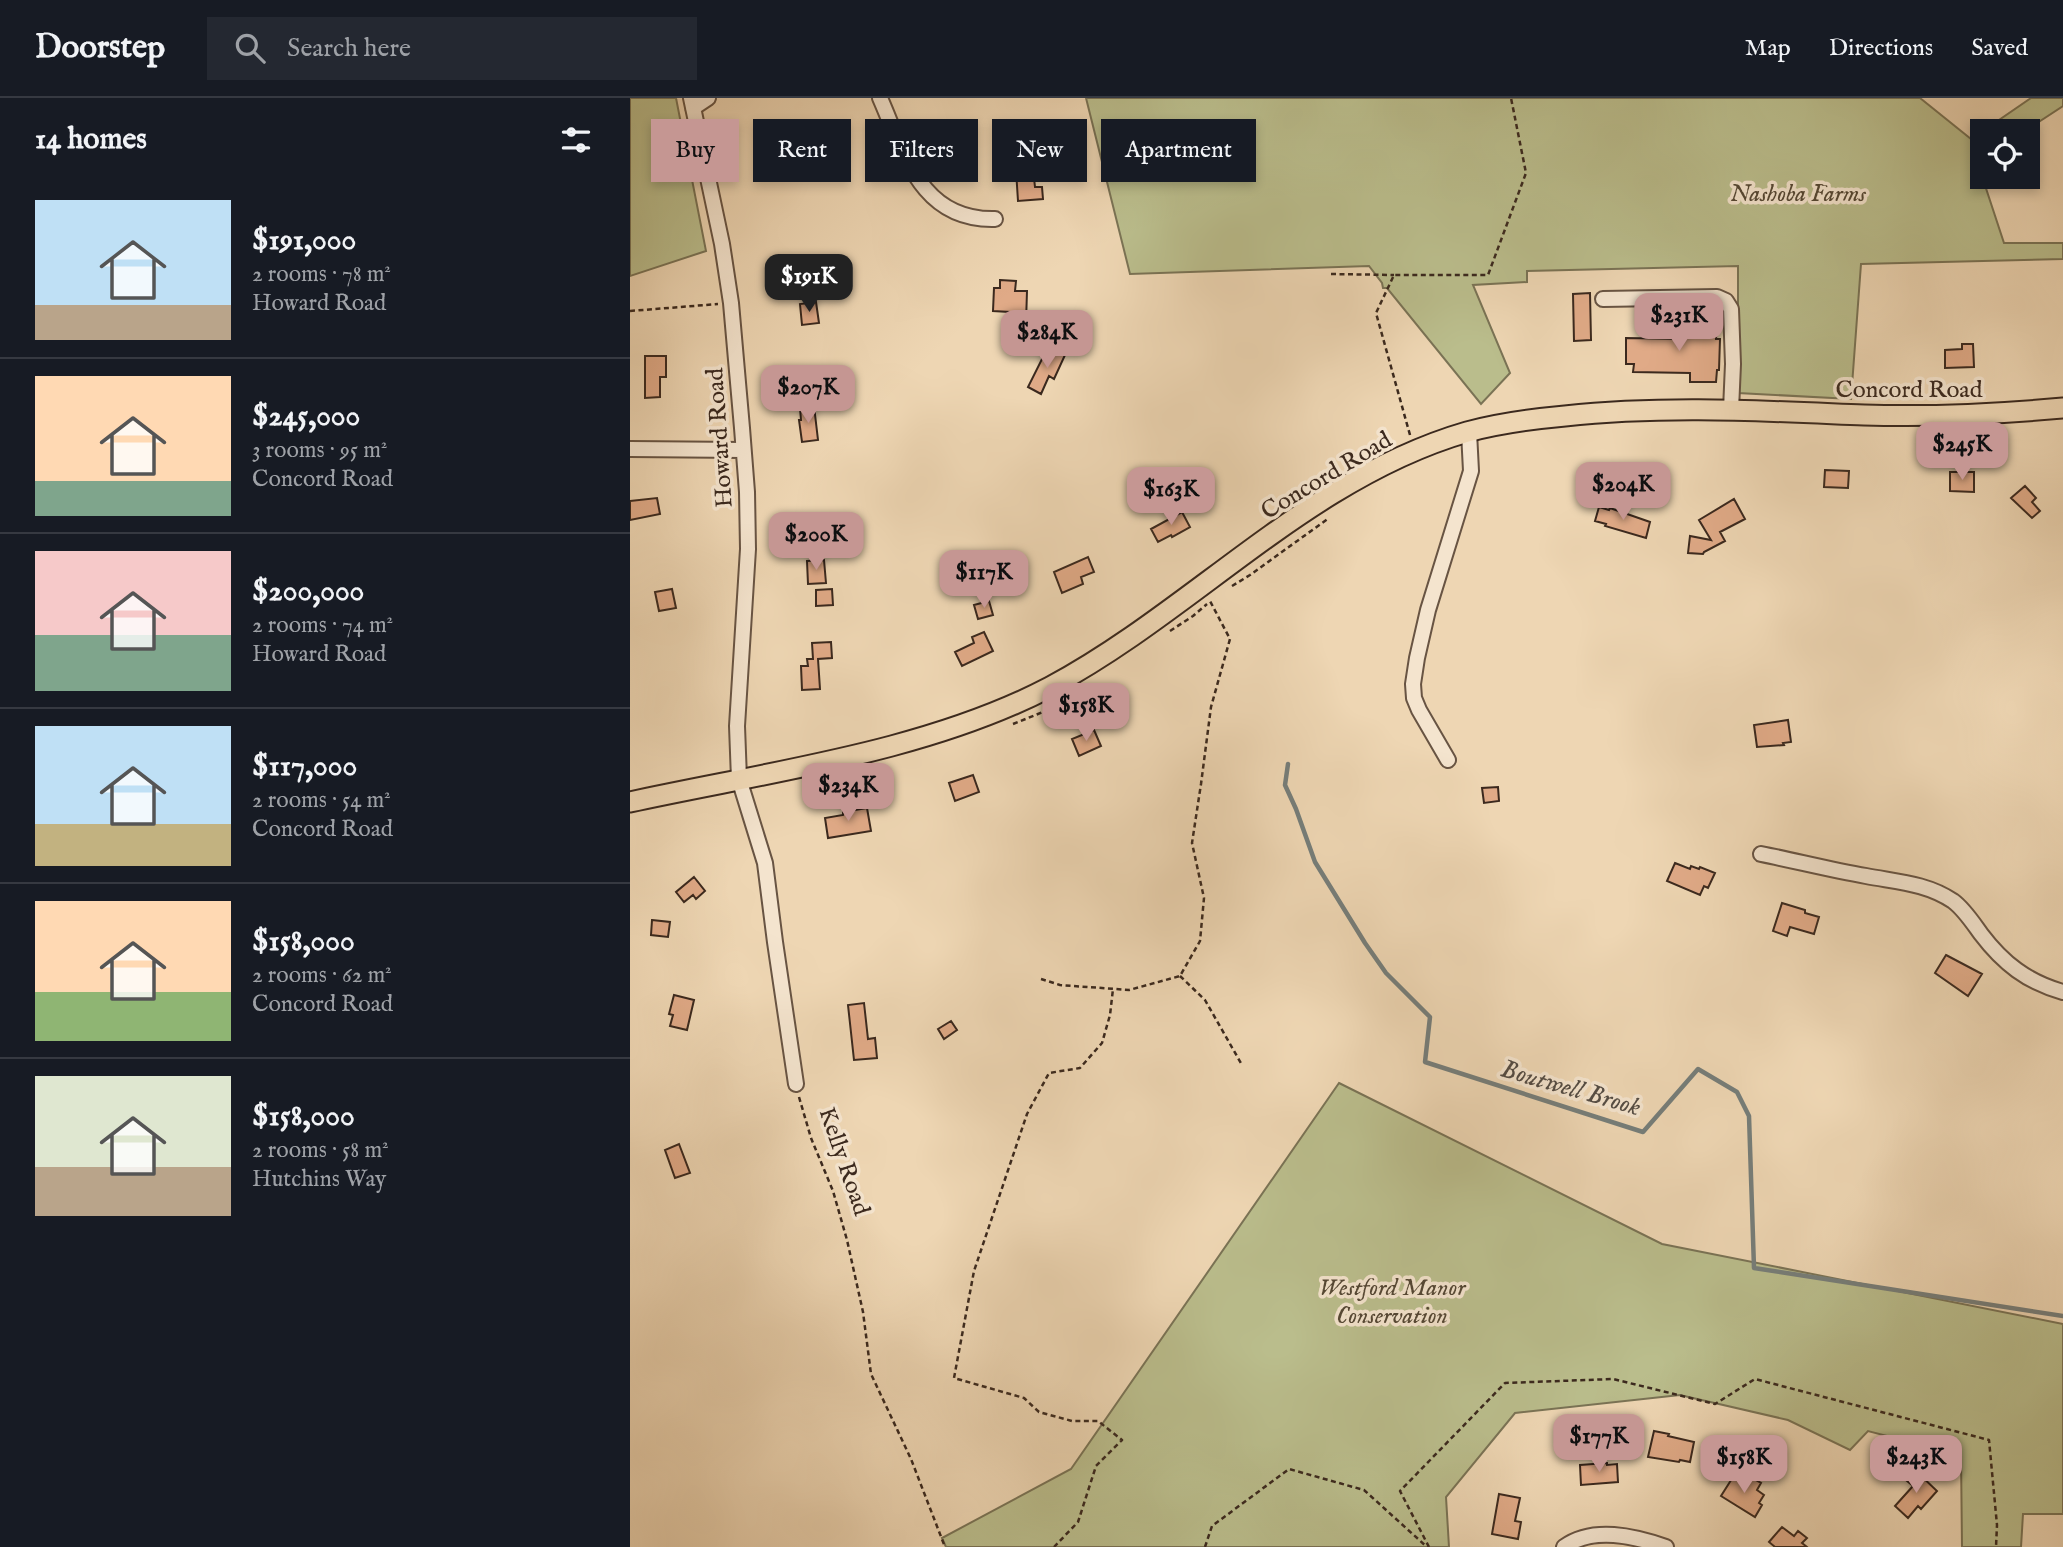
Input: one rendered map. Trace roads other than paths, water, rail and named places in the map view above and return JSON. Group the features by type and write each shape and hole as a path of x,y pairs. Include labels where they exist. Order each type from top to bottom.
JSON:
{"main road":[{"name":"Concord Road","path":"630,802 828,761 905,742 1005,710 1054,685 1126,640 1331,496 1414,450 1469,432 1510,422 1617,410 1951,416 2063,408"}],"street":[{"path":"692,103 708,98"},
{"path":"880,98 919,182 933,199 951,212 977,220 995,219"},
{"name":"Howard Road","path":"692,103 722,244 731,303 747,492 748,549 737,726 739,779"},
{"path":"1603,299 1717,297 1726,301 1731,309 1732,323 1731,410"},
{"path":"1448,760 1419,710 1413,684 1428,610 1471,471 1469,432"},
{"path":"630,449 743,450"},
{"name":"Kelly Road","path":"739,779 765,863 796,1084"},
{"path":"1761,854 1868,877 1903,881 1940,894 1956,903 1996,954 2006,962 2032,980 2063,992"},
{"path":"1564,1547 1583,1536 1604,1534 1635,1538 1666,1547"}],"waterway":[{"name":"Boutwell Brook","path":"1288,764 1285,785 1315,862 1386,973 1430,1017 1425,1062 1643,1132 1698,1069 1737,1092 1749,1116 1754,1268 2063,1316"}],"park label":[{"name":"Nashoba Farms","path":"1798,193"},
{"name":"Westford Manor Conservation","path":"1392,1301"}]}
